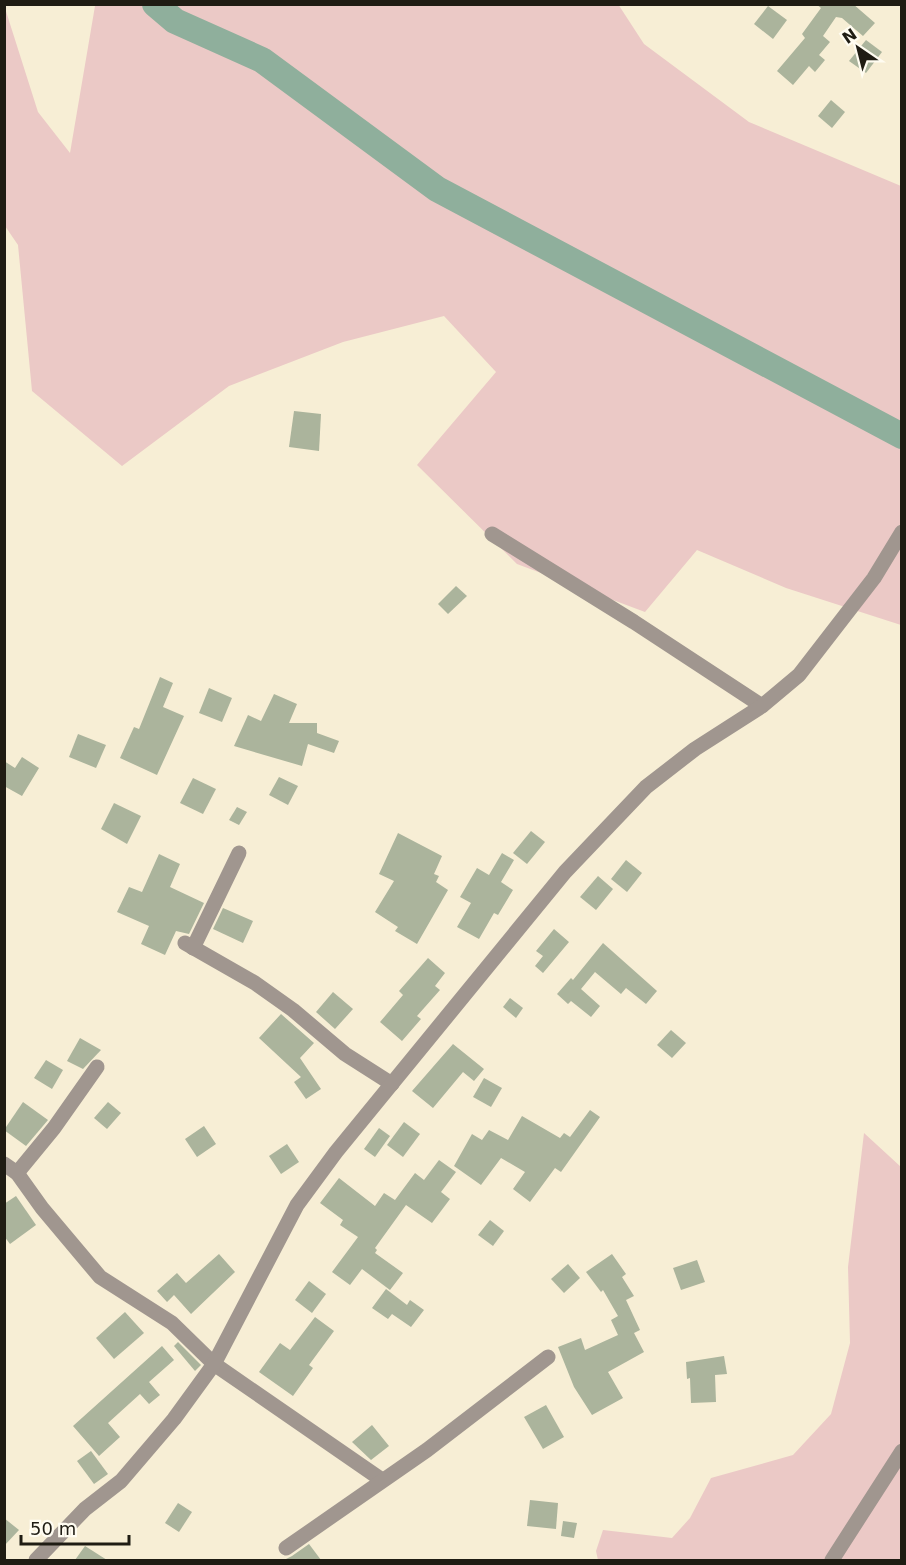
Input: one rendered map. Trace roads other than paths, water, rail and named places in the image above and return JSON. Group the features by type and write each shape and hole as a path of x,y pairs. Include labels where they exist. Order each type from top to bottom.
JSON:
{"street":[{"path":"36,1560 85,1509 120,1481 174,1419 213,1364 297,1205 564,872 646,787 695,749 762,706 799,675 874,578 902,532"},
{"path":"492,534 634,622 762,706"},
{"path":"239,853 189,945 255,983 293,1010 345,1054 392,1084"},
{"path":"97,1067 54,1128 11,1168 100,1277 172,1323 213,1364 382,1480"},
{"path":"286,1548 548,1358"},
{"path":"832,1560 902,1450"}],"waterway":[{"path":"155,4 175,21 262,60 437,189 902,436"}]}
